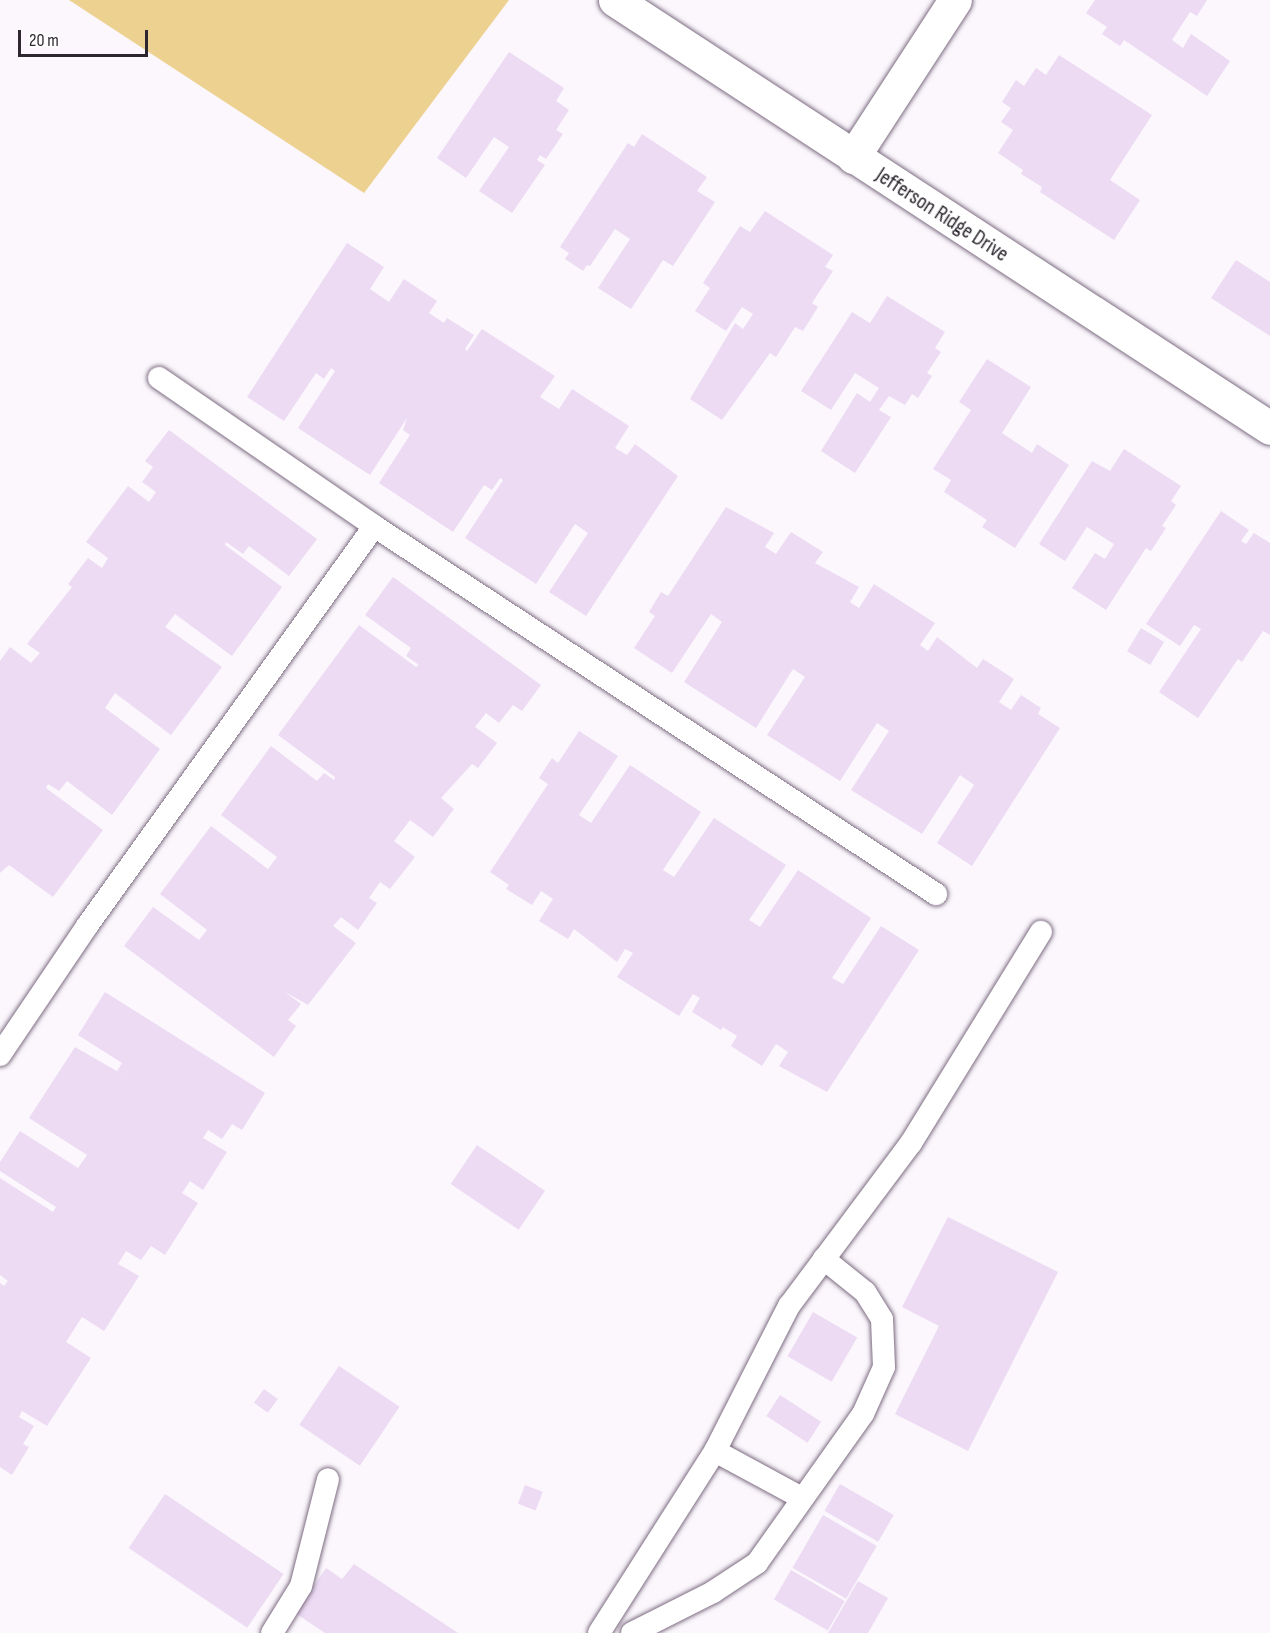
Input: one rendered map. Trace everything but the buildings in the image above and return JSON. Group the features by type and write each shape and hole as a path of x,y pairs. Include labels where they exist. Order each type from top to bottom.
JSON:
{"street":[{"name":"Jefferson Ridge Drive","path":"615,0 1270,428"},
{"path":"853,157 955,0"}],"lane":[{"path":"159,378 374,526 936,894"},
{"path":"0,1055 87,926 374,526"},
{"path":"599,1633 715,1451 789,1306 911,1143 1041,932"},
{"path":"632,1633 713,1592 757,1563 863,1414 884,1367 882,1319 865,1292 824,1259"},
{"path":"715,1451 802,1498"},
{"path":"272,1633 301,1586 328,1479"}],"shaded area":[{"path":"69,0 509,0 364,193"}]}
